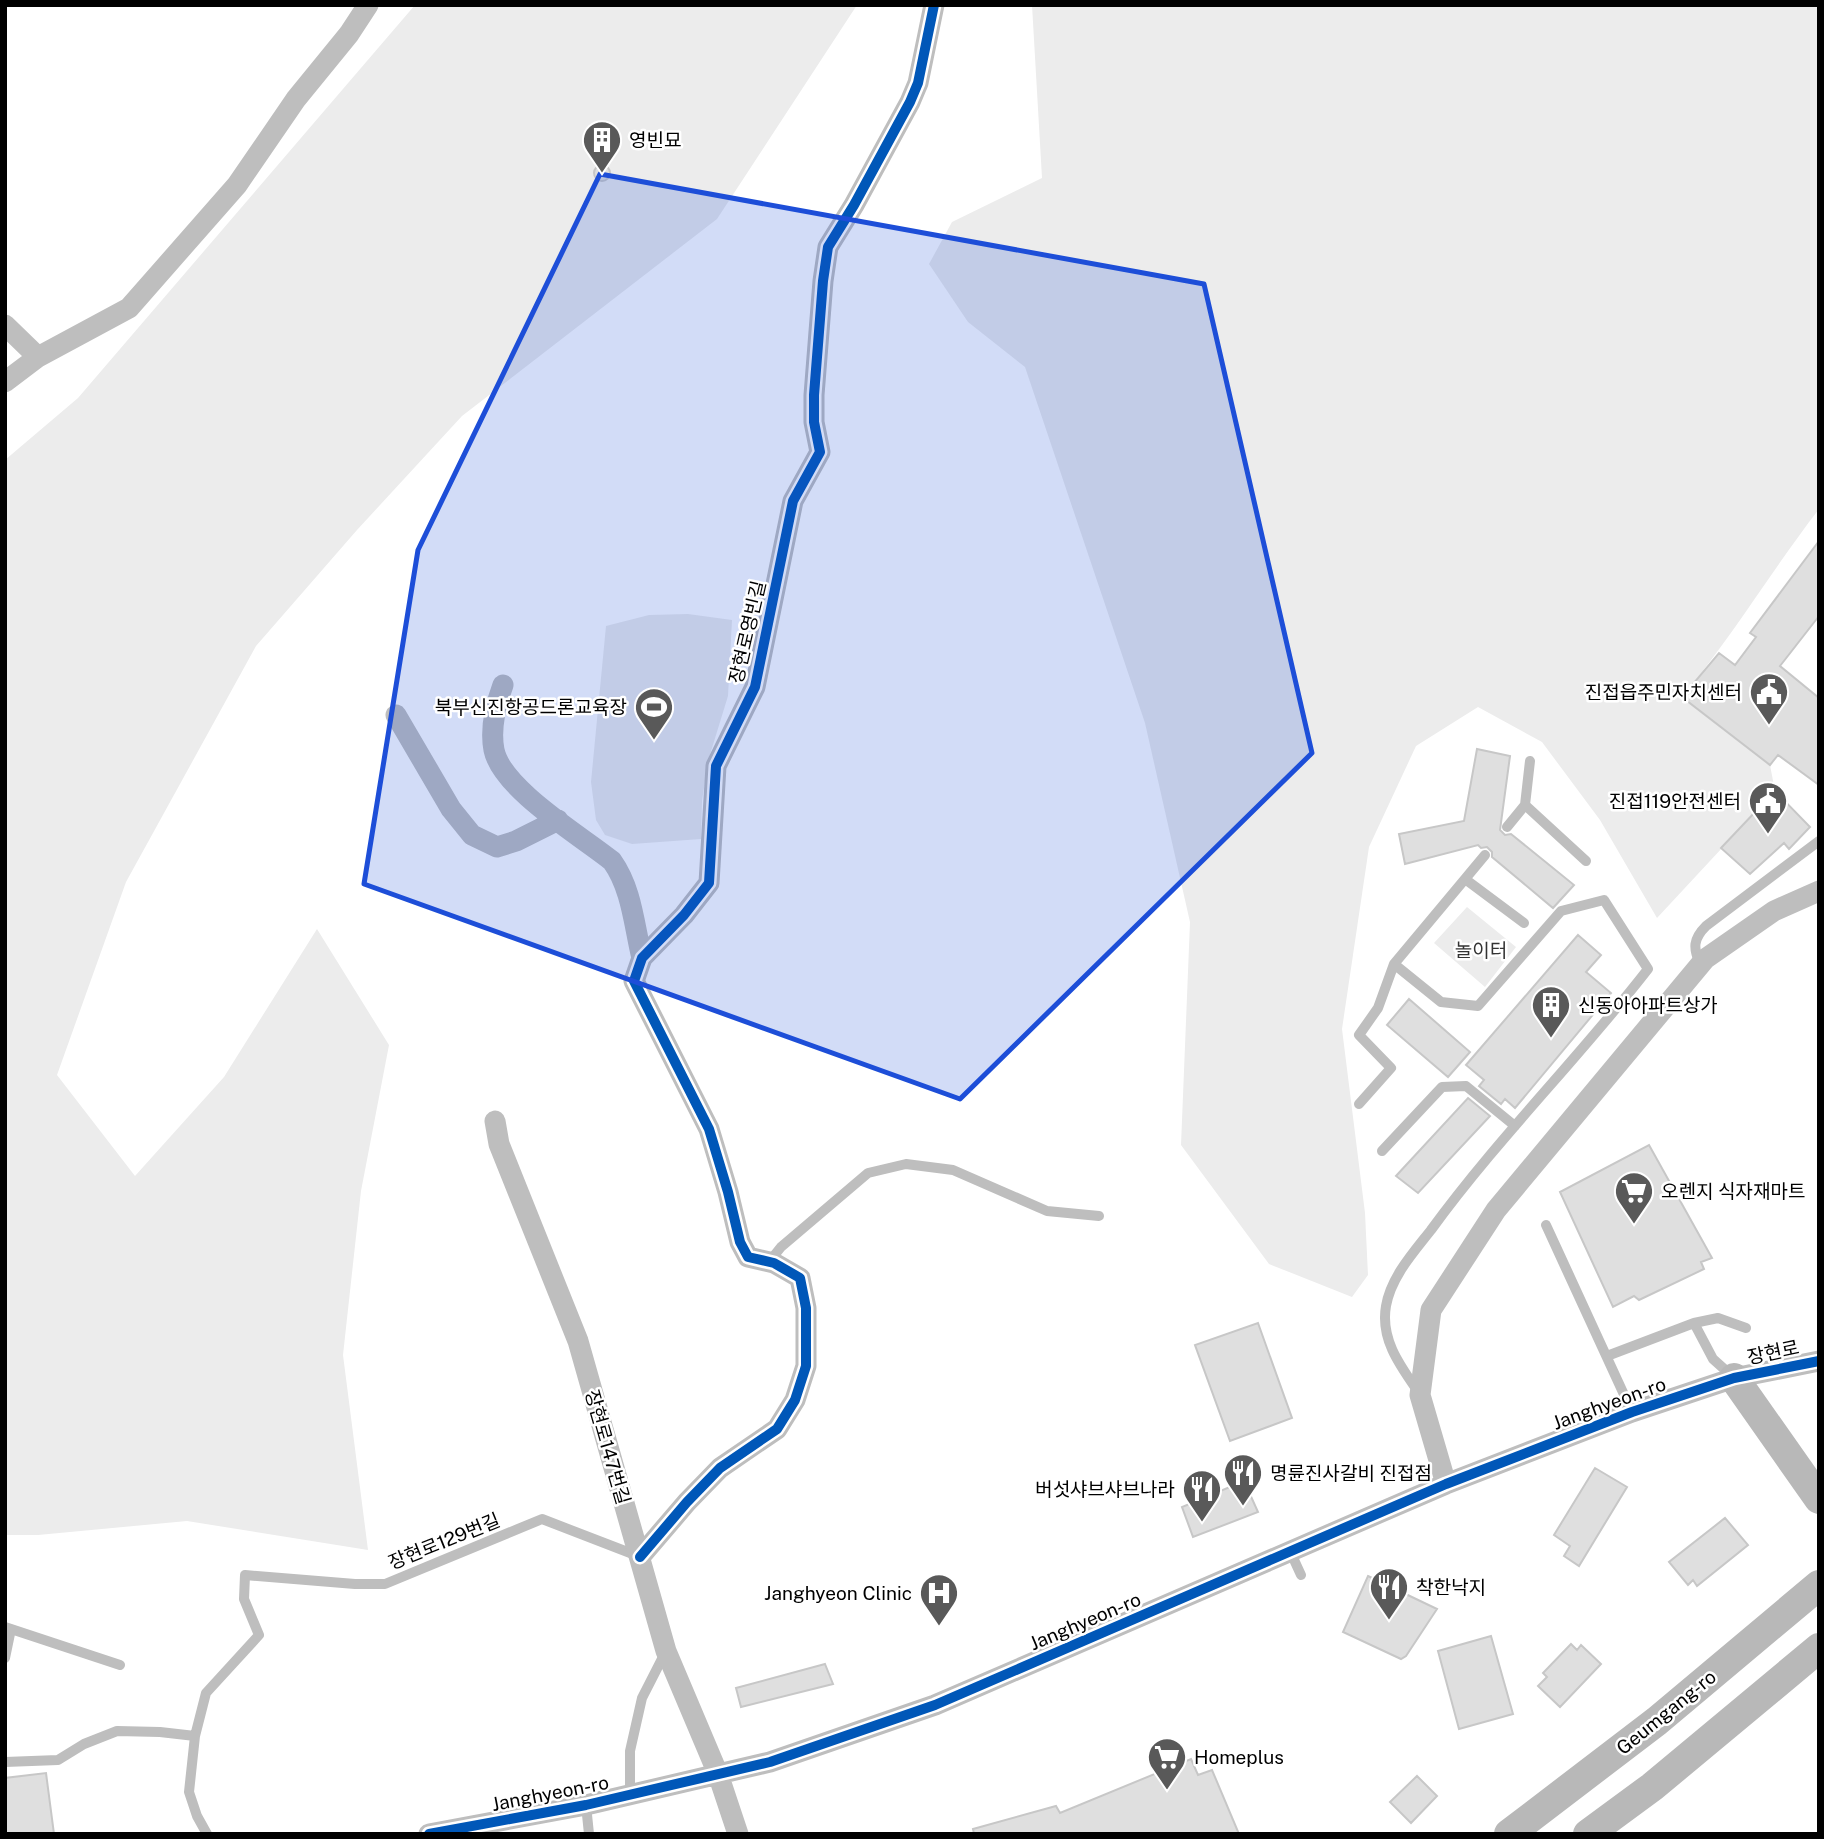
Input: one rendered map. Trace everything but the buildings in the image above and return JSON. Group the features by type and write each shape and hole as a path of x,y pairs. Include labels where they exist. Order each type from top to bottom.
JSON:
{"main road":[{"path":"1734,1378 1819,1499"},
{"name":"Geumgang-ro","path":"1509,1834 1657,1721 1819,1585"},
{"path":"1588,1834 1652,1787 1819,1648"}],"street":[{"path":"5,382 38,357 129,308 237,185 296,99 349,34 368,5"},
{"name":"장현로영빈길","path":"642,958 684,915 709,883 716,766 755,687 793,501 820,452 814,422 814,396 828,247 910,102 918,83 934,5"},
{"path":"5,325 38,357"},
{"path":"503,685 496,703 494,749 501,768 522,791 612,861 622,875 642,958 634,981 709,1129 740,1242 748,1258 769,1262 800,1278 806,1308 806,1366 795,1400 777,1429 720,1468 640,1557"},
{"path":"396,715 451,809 472,835 497,847 516,841 558,820"},
{"path":"1446,1484 1420,1395 1430,1310 1496,1210 1700,964 1774,911 1819,891"},
{"name":"장현로147번길","path":"495,1121 499,1144 578,1341 666,1651 718,1774"},
{"name":"장현로","path":"1734,1378 1819,1361"},
{"name":"Janghyeon-ro","path":"429,1834 586,1805 770,1762 935,1705 1446,1484 1632,1412 1734,1378"},
{"path":"718,1774 738,1834"}],"lane":[{"path":"1507,827 1525,805 1530,761"},
{"path":"1525,805 1586,861"},
{"path":"1700,964 1694,950 1696,936 1819,841"},
{"path":"1359,1104 1391,1068 1359,1035 1378,1008 1394,964 1485,855"},
{"path":"1465,879 1524,922"},
{"path":"1394,964 1441,1002 1478,1006 1561,911 1604,900 1648,969 1604,1026 1466,1181 1392,1283 1385,1308 1386,1335 1393,1355 1420,1395"},
{"path":"1382,1151 1442,1087 1465,1086 1515,1126"},
{"path":"769,1262 781,1247 868,1173 906,1164 953,1170 1047,1211 1099,1216"},
{"path":"1546,1225 1632,1412"},
{"path":"1607,1356 1694,1323 1718,1318 1746,1328"},
{"path":"1694,1323 1713,1359 1734,1378"},
{"name":"장현로129번길","path":"207,1834 197,1816 189,1792 195,1736 206,1693 259,1634 244,1600 246,1575 385,1584 542,1519 640,1557"},
{"path":"1290,1551 1301,1575"},
{"path":"5,1658 8,1628 120,1665"},
{"path":"630,1795 630,1751 642,1698 666,1651"},
{"path":"5,1762 58,1760 84,1744 117,1731 195,1736"},
{"path":"586,1805 589,1834"}],"highlighted area":[{"path":"600,174 1204,284 1312,753 960,1099 364,884 418,550"}],"green space":[{"path":"415,5 857,5 717,219 462,416 357,530 256,646 126,882 57,1075 135,1176 224,1077 317,929 389,1045 361,1191 343,1355 368,1550 187,1521 38,1535 5,1535 5,460 78,398"},
{"path":"1032,5 1819,5 1819,509 1682,697 1770,765 1775,791 1657,918 1600,820 1542,742 1478,707 1416,746 1369,847 1342,1029 1365,1213 1368,1275 1352,1297 1269,1264 1181,1145 1190,922 1145,723 1025,367 968,322 929,264 952,222 1042,178"},
{"name":"북부신진항공드론교육장","path":"688,614 732,620 728,696 708,761 702,801 701,839 632,844 605,835 596,820 591,782 606,626 649,615"},
{"name":"놀이터","path":"1467,907 1516,947 1485,987 1434,943"}],"cycle path":[{"path":"640,1557 720,1468 777,1429 795,1400 806,1366 806,1308 800,1278 774,1263 748,1257 740,1242 709,1129 634,981 642,958 684,915 709,883 716,766 755,687 793,501 820,452 814,422 814,395 828,247 910,102 918,83 934,5"},
{"path":"429,1834 586,1805 770,1762 935,1705 1446,1484 1632,1412 1734,1378 1819,1361"}],"place":[{"name":"영빈묘","path":"602,174"},
{"name":"진접읍주민자치센터","path":"1769,726"},
{"name":"북부신진항공드론교육장","path":"654,741"},
{"name":"진접119안전센터","path":"1768,835"},
{"name":"신동아아파트상가","path":"1551,1039"},
{"name":"오렌지 식자재마트","path":"1634,1225"},
{"name":"명륜진사갈비 진접점","path":"1243,1507"},
{"name":"버섯샤브샤브나라","path":"1202,1523"},
{"name":"착한낙지","path":"1389,1621"},
{"name":"Janghyeon Clinic","path":"939,1627"},
{"name":"Homeplus","path":"1167,1791"}]}
